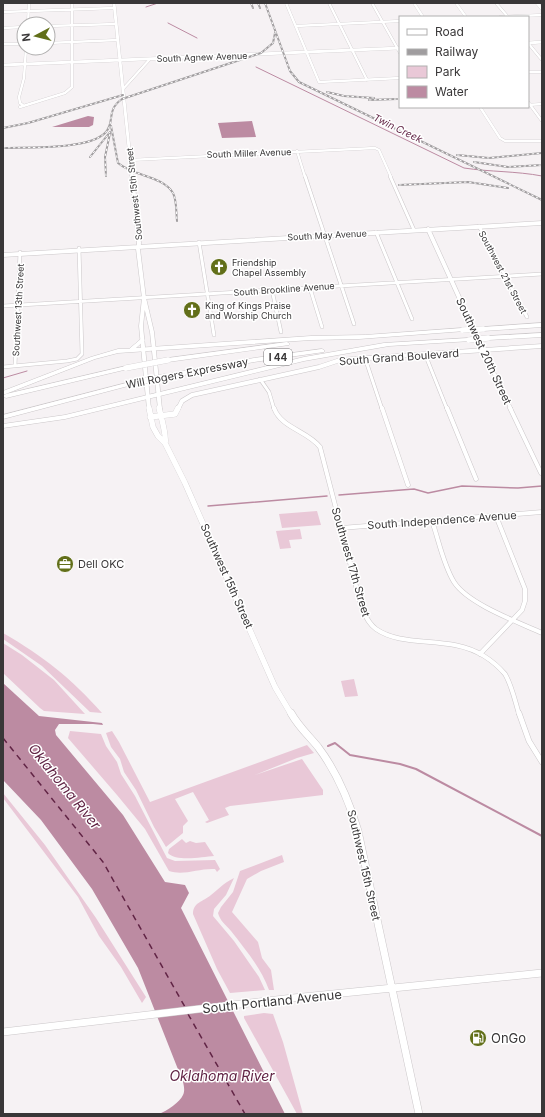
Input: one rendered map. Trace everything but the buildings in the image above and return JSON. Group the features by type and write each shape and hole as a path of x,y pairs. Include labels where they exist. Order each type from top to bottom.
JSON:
{"highway":[{"name":"Will Rogers Expressway","path":"3,397 56,383 126,368 168,360 263,346 363,336 542,325"},
{"name":"Will Rogers Expressway","path":"3,417 130,384 296,354 388,345 542,335"},
{"path":"3,393 100,355 128,350 154,347 363,336"},
{"path":"128,350 135,347 142,340"},
{"path":"3,426 65,417 317,356 388,345"}],"main road":[{"name":"Southwest 15th Street","path":"114,3 144,298 152,332 158,395 166,439 165,443"},
{"path":"536,3 542,9"},
{"path":"529,43 542,42"},
{"name":"South Agnew Avenue","path":"3,65 399,48"},
{"name":"South May Avenue","path":"3,254 542,223"},
{"name":"Southwest 20th Street","path":"428,229 483,350"},
{"name":"Southwest 15th Street","path":"144,298 141,333 150,417 160,440 165,443 185,483 283,702 331,766 350,804 358,831 419,1114"},
{"path":"141,333 152,332"},
{"name":"South Grand Boulevard","path":"150,417 176,414 179,404 189,396 335,361 542,346"},
{"name":"South Portland Avenue","path":"3,1032 293,998 542,973"}],"street":[{"path":"28,16 29,3"},
{"path":"20,107 58,96 70,90 73,84 72,3"},
{"path":"286,3 319,82 399,78"},
{"path":"329,3 367,80"},
{"path":"372,3 399,48"},
{"path":"414,3 422,16"},
{"path":"456,3 465,16"},
{"path":"496,3 507,16"},
{"path":"3,12 114,8"},
{"path":"525,16 542,15"},
{"path":"296,26 399,21"},
{"path":"56,26 116,24"},
{"path":"3,28 16,27"},
{"path":"56,43 118,40"},
{"path":"3,44 16,44"},
{"path":"529,44 542,60"},
{"path":"25,106 20,104 19,98 20,89 24,80 26,56"},
{"path":"123,89 150,59"},
{"path":"529,72 542,72"},
{"path":"529,104 542,104"},
{"path":"529,104 542,121"},
{"path":"481,108 500,138 504,141 542,141"},
{"name":"South Miller Avenue","path":"130,160 368,147 379,150 414,230"},
{"path":"297,151 354,324"},
{"name":"Southwest 21st Street","path":"479,226 528,317"},
{"path":"376,232 412,319"},
{"path":"199,242 214,336"},
{"path":"3,367 47,364 77,359 82,354 79,249"},
{"name":"Southwest 13th Street","path":"15,366 20,253"},
{"name":"South Brookline Avenue","path":"3,306 542,274"},
{"path":"310,288 322,327"},
{"path":"272,290 281,332"},
{"name":"Southwest 20th Street","path":"483,350 541,473"},
{"path":"425,354 476,479"},
{"path":"365,358 408,485"},
{"name":"Southwest 17th Street","path":"260,380 270,392 273,408 278,416 287,423 309,434 318,444 334,499 363,612 372,625 380,631 396,637 455,644 480,654 497,666 505,676 526,736 542,762"},
{"name":"South Independence Avenue","path":"341,528 542,512"},
{"path":"480,654 522,610 526,595 496,516"},
{"path":"432,521 452,578 458,588 467,597 542,634"}],"green space":[{"path":"317,511 321,525 282,528 279,514"},
{"path":"300,529 302,539 289,540 291,548 280,549 276,531"},
{"path":"3,633 31,650 56,668 68,678 102,713 90,712 42,666 3,639"},
{"path":"3,643 22,655 54,680 85,714 44,711 40,708 3,673"},
{"path":"354,679 358,696 345,697 341,681"},
{"path":"70,731 101,734 106,746 117,762 121,774 135,796 167,858 175,861 215,860 220,869 217,872 215,869 180,873 169,871 145,829 68,738"},
{"path":"112,731 150,802 307,745 314,753 297,758 255,775 302,759 323,790 323,795 230,806 225,808 229,815 207,823 205,822 209,820 193,792 175,799 188,821 183,826 183,833 166,847 154,827 136,790 124,772 120,759 111,747 106,733"},
{"path":"3,793 45,845 96,918 146,997 142,1003 121,967 99,936 78,897 3,798"},
{"path":"182,839 186,843 190,841 196,843 205,842 214,856 183,858 172,856 168,853 169,849"},
{"path":"282,855 284,862 261,871 247,879 232,912 258,942 262,958 271,970 274,990 269,990 262,974 222,921 218,913 233,892 240,871"},
{"path":"234,878 226,895 214,909 213,916 234,941 259,977 265,990 230,993 217,969 193,914 193,910 199,903"},
{"path":"264,1013 273,1014 283,1042 303,1114 297,1114 244,1018 244,1016"}],"water":[{"path":"88,116 94,117 93,125 89,127 52,127"},
{"path":"252,121 256,137 222,138 218,123"},
{"name":"Oklahoma River","path":"3,683 39,716 102,723 103,725 59,724 55,730 56,735 123,815 165,882 185,885 189,893 181,908 285,1114 159,1114 173,1106 181,1098 184,1092 183,1082 138,968 92,889 41,820 3,780"}],"waterway":[{"name":"Twin Creek","path":"146,7 158,3"},
{"name":"Twin Creek","path":"168,23 197,38"},
{"name":"Twin Creek","path":"256,67 464,168 542,176"},
{"path":"3,378 27,371"},
{"path":"339,495 414,489 428,493 462,486 518,488 542,486"},
{"path":"208,506 327,496"},
{"path":"328,746 335,743 350,755 400,764 416,769 542,836"}],"ferry route":[{"path":"3,738 103,862 185,1007"},
{"path":"188,1014 245,1114"}],"railway":[{"path":"251,3 253,8"},
{"path":"258,3 260,8"},
{"path":"265,3 290,71 299,82 542,200"},
{"path":"3,148 72,145 97,138 108,129 112,112 117,103 122,99 261,53 273,43 275,33"},
{"path":"327,92 344,96 374,98"},
{"path":"3,128 28,123 123,95"},
{"path":"369,100 397,99"},
{"path":"111,126 118,163 132,171 155,179 168,187 173,193 175,199 177,221"},
{"path":"90,157 110,132"},
{"path":"106,176 105,157 110,133"},
{"path":"457,155 489,158 542,153"},
{"path":"474,162 508,167 542,165"},
{"path":"399,185 468,182 508,188"}],"place":[{"name":"Friendship Chapel Assembly","path":"219,267"},
{"name":"King of Kings Praise and Worship Church","path":"192,310"},
{"name":"Dell OKC","path":"65,564"},
{"name":"OnGo","path":"478,1038"}]}
